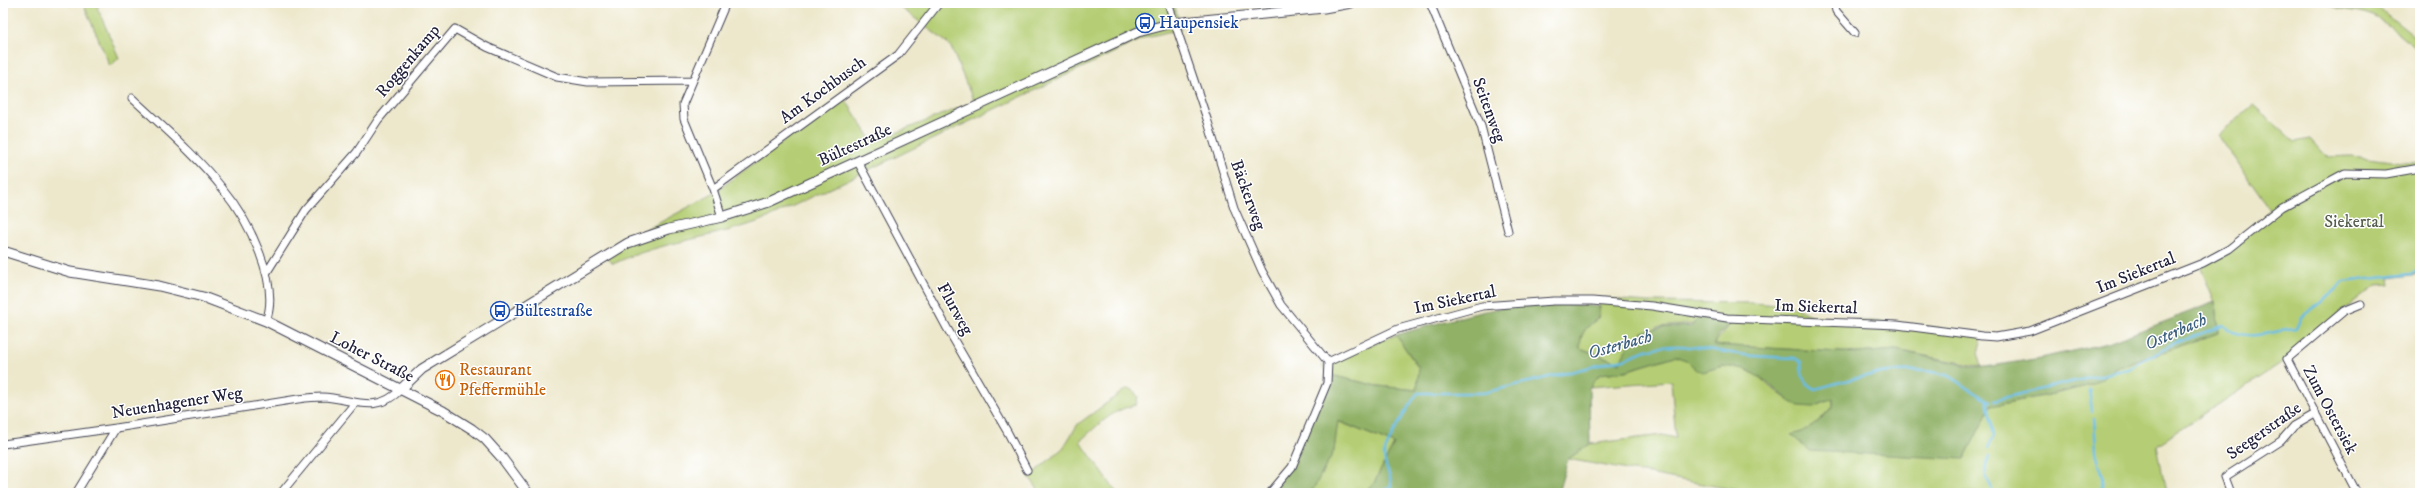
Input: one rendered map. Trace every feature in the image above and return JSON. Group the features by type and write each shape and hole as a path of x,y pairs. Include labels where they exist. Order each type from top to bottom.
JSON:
{"street":[{"path":"722,218 713,189 684,119 683,104 691,81 726,3"},
{"name":"Am Kochbusch","path":"713,189 898,55 939,3"},
{"path":"1168,3 1173,23"},
{"name":"Bültestraße","path":"401,389 422,370 628,244 669,229 722,218 769,202 1138,32 1173,23 1324,8 1351,3"},
{"name":"Seitenweg","path":"1430,3 1481,126 1508,231"},
{"path":"1834,3 1836,11 1855,33"},
{"name":"Bäckerweg","path":"1173,23 1208,122 1234,208 1262,271 1281,305 1328,362"},
{"name":"Roggenkamp","path":"267,272 306,210 357,152 378,120 455,29 487,47 557,77 588,82 691,81"},
{"path":"132,98 215,179 229,195 251,234 267,272 270,305 266,321"},
{"name":"Flurweg","path":"858,162 947,328 1008,433 1027,470"},
{"name":"Im Siekertal","path":"1328,362 1398,329 1482,306 1554,301 1592,301 1652,306 1727,318 1897,325 1989,336 2030,331 2203,263 2229,249 2282,207 2345,173 2386,174 2420,168"},
{"name":"Loher Straße","path":"3,251 70,272 190,293 230,306 266,321 443,410 486,439 528,493"},
{"name":"Zum Ostersiek","path":"2357,493 2287,359 2344,311 2361,304"},
{"path":"1270,493 1292,467 1327,383 1328,362"},
{"name":"Neuenhagener Weg","path":"3,444 116,428 298,399 323,397 355,403 386,402 401,389"},
{"path":"281,493 355,403"},
{"name":"Seegerstraße","path":"2231,493 2225,477 2281,441 2294,426 2316,414"},
{"path":"76,493 116,428"}],"green space":[{"path":"83,3 103,3 97,7 119,58 110,66"},
{"path":"895,3 1174,3 1181,29 1146,37 770,217 731,230 651,249 613,264 603,253 713,194 843,96 873,142 974,102 950,45"},
{"path":"2326,3 2371,4 2385,13 2420,41 2420,51 2377,18 2364,13 2337,8"},
{"name":"Siekertal","path":"2253,105 2295,142 2311,139 2327,157 2351,156 2409,163 2420,162 2420,274 2389,278 2390,284 2377,285 2361,296 2281,363 2157,445 2166,493 1752,493 1568,459 1590,444 1662,435 1676,438 1671,381 1589,387 1600,374 1625,371 1675,356 1686,360 1703,372 1722,367 1738,367 1751,372 1785,398 1798,404 1815,406 1833,398 1833,406 1808,431 1964,459 1991,406 2091,385 2119,367 2218,333 2215,302 2200,266 2239,241 2270,210 2218,135"},
{"path":"1595,298 1648,302 1752,303 1792,306 1814,317 1897,323 1983,333 1978,353 1982,367 1896,350 1857,353 1713,345 1733,321 1657,327 1621,363 1580,348 1581,338 1584,331 1598,318 1600,307"},
{"path":"2215,302 2218,333 2119,367 2091,385 1991,406 1964,459 1809,451 1792,435 1805,430 1819,421 1833,406 1833,398 1814,407 1799,406 1791,402 1767,382 1746,369 1722,366 1703,372 1697,370 1686,360 1675,356 1625,371 1600,374 1589,388 1590,444 1568,459 1558,493 1364,493 1374,483 1394,444 1338,421 1334,451 1311,493 1268,493 1292,465 1326,384 1326,374 1378,386 1417,390 1419,368 1396,335 1487,311 1518,305 1538,304 1569,304 1600,307 1598,318 1584,331 1581,338 1580,348 1620,363 1632,340 1640,334 1648,330 1658,328 1692,326 1698,317 1733,321 1719,335 1713,345 1857,353 1896,350 1979,368 2041,358 2108,343"},
{"path":"1396,335 1419,369 1417,390 1378,386 1326,374 1322,366 1358,349"},
{"path":"1126,389 1133,390 1138,397 1136,405 1113,414 1080,441 1117,493 1041,493 1029,477 1063,448 1078,424"},
{"path":"1337,421 1394,444 1374,483 1364,493 1311,493 1334,451"}],"waterway":[{"name":"Osterbach","path":"1994,400 2128,369 2170,345 2222,326 2232,331 2250,335 2296,329 2301,317 2321,303 2343,282 2411,274 2420,270"},
{"name":"Osterbach","path":"1381,493 1391,486 1384,460 1385,451 1398,424 1418,393 1483,393 1628,358 1642,351 1657,348 1686,346 1745,355 1795,358 1801,362 1802,375 1805,381 1815,389 1880,373 1896,371 1929,372 1946,375 1984,399 1990,401"},
{"path":"2089,390 2092,411"},
{"path":"1987,400 1994,436 1988,448"},
{"path":"2094,418 2096,452 2103,476 2101,493"},
{"path":"1989,456 1985,472 1993,493"}],"place":[{"name":"Haupensiek","path":"1145,23"},
{"name":"Bültestraße","path":"500,311"},
{"name":"Restaurant Pfeffermühle","path":"445,380"}]}
